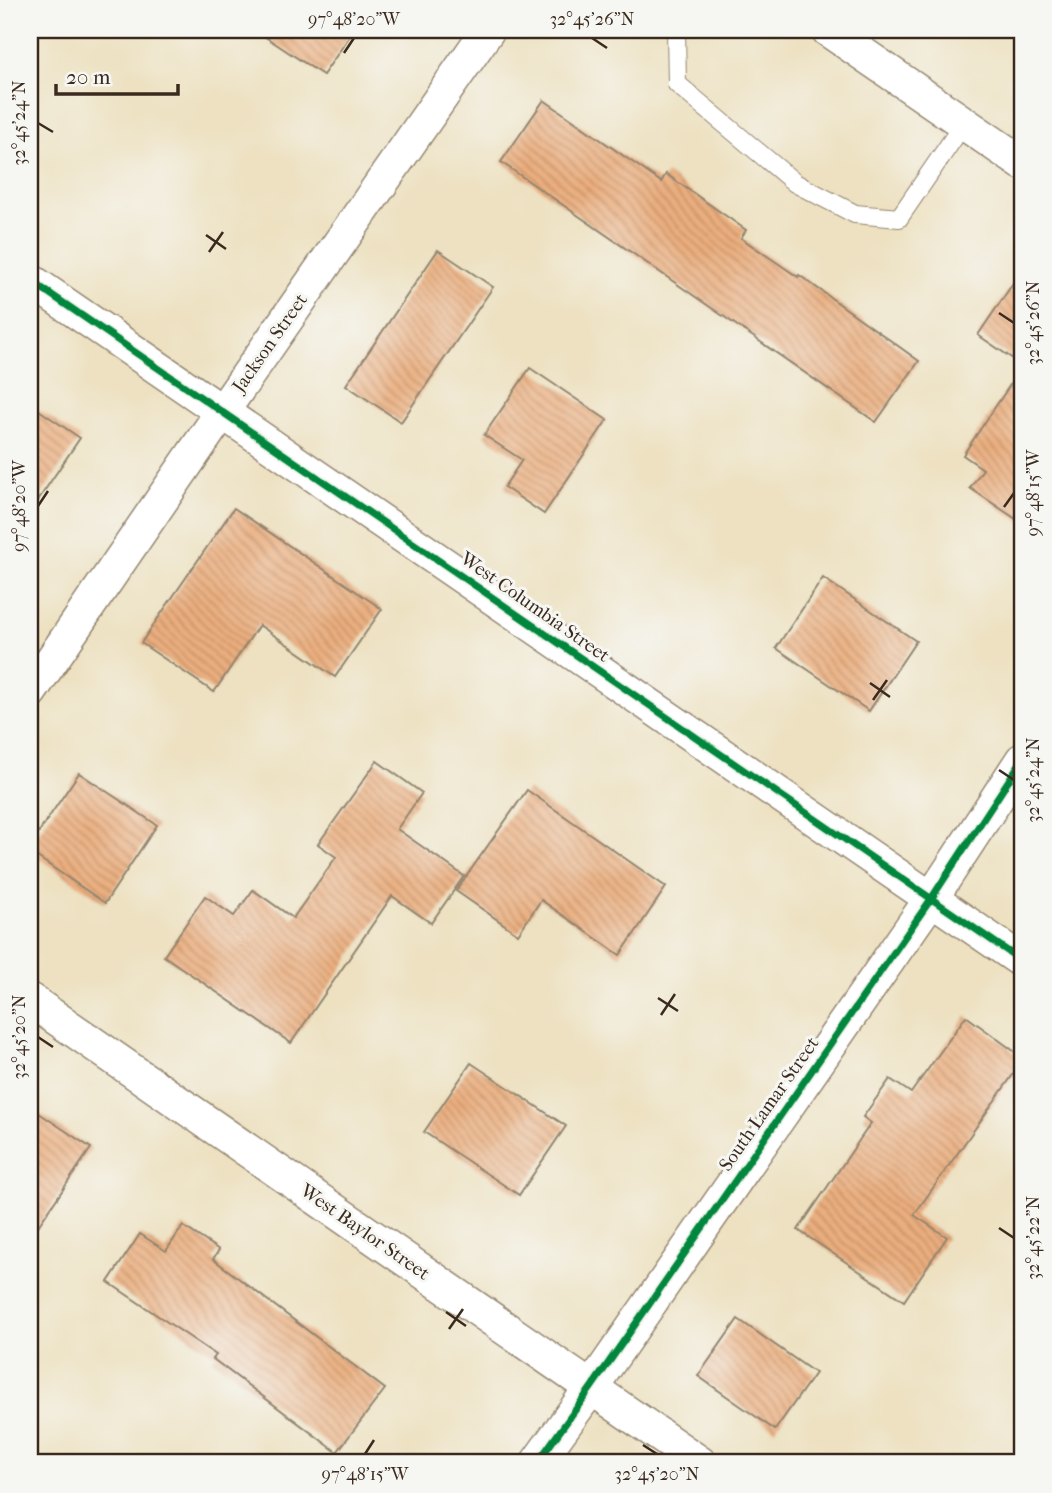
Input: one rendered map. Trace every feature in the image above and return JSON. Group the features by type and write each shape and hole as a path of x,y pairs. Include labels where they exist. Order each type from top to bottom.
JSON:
{"street":[{"name":"Jackson Street","path":"30,692 488,30"},
{"path":"828,30 1022,163"},
{"name":"West Columbia Street","path":"30,280 1022,961"},
{"name":"South Lamar Street","path":"537,1463 931,899 1022,760"},
{"name":"West Baylor Street","path":"30,1000 700,1463"}],"lane":[{"path":"676,30 677,84 795,183 856,214 899,218 964,123"}],"building":[{"path":"255,30 354,30 323,75"},
{"path":"544,100 661,182 666,174 746,230 741,238 798,277 799,275 919,361 876,422 501,162"},
{"path":"438,250 493,287 401,422 346,385"},
{"path":"1022,270 1022,365 978,335"},
{"path":"1022,367 1022,523 970,488 983,469 963,455"},
{"path":"530,368 607,420 544,514 504,487 522,460 484,435"},
{"path":"30,404 80,438 30,512"},
{"path":"234,508 382,609 335,677 259,625 214,692 141,643"},
{"path":"823,578 916,641 869,711 776,648"},
{"path":"377,761 422,793 397,829 464,876 431,923 392,896 291,1043 164,956 205,896 234,916 253,890 293,918 336,857 318,844"},
{"path":"79,773 157,825 105,903 30,852 30,845"},
{"path":"527,790 666,887 620,955 541,900 518,934 456,891"},
{"path":"966,1016 1022,1057 1022,1062 914,1215 947,1237 904,1301 798,1230 871,1123 863,1117 890,1079 911,1093"},
{"path":"471,1063 566,1126 519,1195 424,1132"},
{"path":"30,1107 91,1148 30,1238"},
{"path":"183,1226 219,1250 213,1259 385,1389 337,1452 213,1359 216,1355 108,1282 140,1234 166,1251"},
{"path":"738,1319 815,1373 775,1430 698,1376"}],"cycle path":[{"path":"30,280 1022,961"},
{"path":"537,1463 931,899 1022,760"}]}
